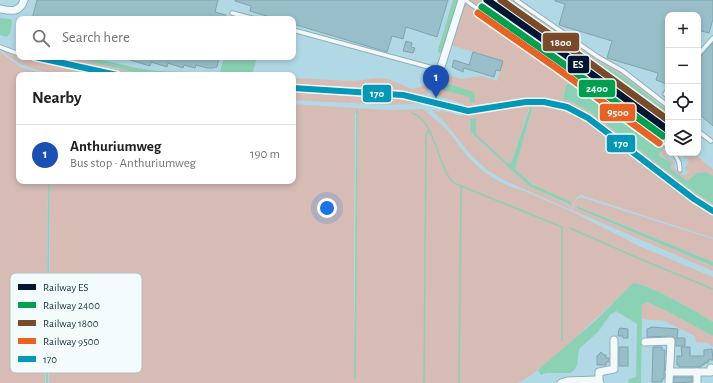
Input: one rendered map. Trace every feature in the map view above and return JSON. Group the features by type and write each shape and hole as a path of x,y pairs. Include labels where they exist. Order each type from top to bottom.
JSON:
{"street":[{"path":"0,9 16,10 20,8 24,0"},
{"path":"440,70 462,0"},
{"path":"561,383 567,381 600,382 599,372 614,369 614,340"},
{"path":"645,342 671,341 669,383"},
{"path":"669,372 711,372 711,368"},
{"path":"697,372 697,383"}],"lane":[{"path":"465,0 576,78 606,103 665,144"},
{"path":"516,0 598,57 623,71 665,104"},
{"path":"232,13 244,16"},
{"path":"296,31 440,70"},
{"path":"701,52 713,38"},
{"path":"0,47 16,53"},
{"path":"49,60 103,72"},
{"path":"296,88 403,95 468,111 530,101 559,104 588,118 694,199 713,210"},
{"path":"701,133 711,141"},
{"path":"676,156 679,162 680,170"}],"shaded area":[{"path":"453,0 458,0 442,51 440,53 438,50"},
{"path":"467,0 489,0 486,9 488,11 582,76 611,101 664,137 665,140 605,100 573,74"},
{"path":"489,0 510,0 592,58 627,79 665,109 665,114 620,79 608,95 665,134 665,139 660,134 611,101 582,76 485,8"},
{"path":"510,0 514,0 621,71 665,106 665,109 627,79 592,58"},
{"path":"465,2 582,85 605,104 662,145 659,145 570,83 567,84 563,99 580,106 593,114 694,192 713,204 713,207 693,194 587,114 565,103 544,99 533,99 467,108 463,107 464,104 435,95 442,73 461,79 481,76 497,81 503,61 450,45"},
{"path":"0,18 11,19 12,22 10,33 7,37 0,35"},
{"path":"0,49 16,55 16,60 38,60 88,72 48,72 35,69 11,58"},
{"path":"0,52 20,67 37,72 16,72 16,184 48,184 47,273 10,273 10,373 45,373 45,383 0,383"},
{"path":"64,60 83,60 138,72 118,72"},
{"path":"83,60 101,60 157,71 188,72 135,72"},
{"path":"223,60 256,60 253,72 220,72"},
{"path":"296,78 354,81 377,78 388,79 412,89 427,85 429,92 426,95 383,88 296,85"},
{"path":"620,79 665,114 665,116 620,83 612,94 665,134 608,95"},
{"path":"569,82 662,145 665,141 665,146 659,154 660,156 672,163 670,168 687,181 697,173 706,172 713,176 713,204 694,192 589,111 563,99 566,86"},
{"path":"445,83 474,92 475,102 470,103 469,97 443,90 442,88"},
{"path":"296,91 377,95 427,103 388,105 296,100"},
{"path":"296,104 387,110 423,109 447,130 471,160 483,171 497,180 573,212 639,246 713,277 713,322 661,293 640,284 633,283 553,358 518,383 49,383 49,373 142,373 142,273 50,273 50,184 296,184","holes":["355,113 358,113 355,378"]},
{"path":"522,105 539,105 564,110 579,117 697,205 713,214 713,238 581,195 577,197 571,210 506,181 487,170 471,155 447,125 431,109 440,112 441,110 461,116 462,112 473,114","holes":["529,108 532,109 515,169 535,186 571,202 569,205 529,186 471,132 470,119 475,118 476,134 508,164 511,164"]},
{"path":"530,107 532,109 515,169 533,185 571,202 571,205 529,186 471,132 470,119 476,118 476,134 507,163 511,164"},
{"path":"664,146 665,156 675,163 674,168 685,176 689,172 684,168 688,164 689,160 683,156 697,156 713,169 713,176 706,172 697,173 687,181 670,168 672,163 659,154"},
{"path":"580,197 713,239 713,262 578,206 576,207 713,266 713,271 572,210 576,200"},
{"path":"577,206 713,262 713,266 577,208"},
{"path":"633,283 640,284 661,293 713,322 713,336 647,302 642,305 641,383 628,383 629,379 636,377 637,324 616,311 610,315 598,332 580,348 577,365 574,370 570,373 546,373 541,375 538,370 595,321"},
{"path":"647,302 713,336 713,347 708,343 696,342 695,336 665,321 642,319 642,305"}],"pier":[{"path":"486,0 502,0 620,83 612,93 484,3"}],"building":[{"path":"37,0 218,0 215,12 226,15 226,16 33,16"},
{"path":"448,0 437,37 406,27 403,39 392,36 387,52 296,25 296,16 266,16 250,11 251,6 235,1"},
{"path":"713,0 713,19 709,33 701,31 701,12 665,12 665,83 656,80 658,73 607,58 612,41 559,25 565,4 555,1"},
{"path":"406,41 412,43 411,47 415,48 413,53 403,51"},
{"path":"713,43 713,126 701,116 701,56"},
{"path":"473,52 503,61 500,71 496,70 494,77 464,68 463,72 452,67 454,60 469,65"},
{"path":"130,60 218,60 217,67 213,68 196,65 195,68 184,65 183,68 168,63 167,67 151,62 150,66"},
{"path":"652,327 678,329 677,338 685,338 685,346 676,346 676,339 671,336 647,337 647,329"},
{"path":"620,328 628,329 628,338 618,336"},
{"path":"619,347 628,347 628,366 619,366"},
{"path":"653,347 662,347 662,350 665,350 664,379 662,379 662,382 652,382"},
{"path":"681,347 690,347 690,356 704,356 704,350 712,349 713,360 708,360 708,363 704,363 701,367 679,367 679,365 677,365 677,356 682,356"},
{"path":"601,352 606,355 606,358 609,358 609,362 606,362 606,365 597,365 597,356"},
{"path":"674,377 692,377 692,382 674,383"}],"waterway":[{"path":"355,378 357,111"},
{"path":"412,113 420,117 426,124 447,174 453,182 562,227 562,341"},
{"path":"424,383 426,136 427,132 430,131"},
{"path":"48,273 49,184"},
{"path":"459,383 461,186"},
{"path":"570,228 713,289"},
{"path":"47,373 47,383"}],"rail line":[{"name":"ES","path":"487,0 665,128"},
{"name":"1800","path":"501,0 665,118"},
{"name":"2400","path":"482,7 663,136"},
{"name":"9500","path":"478,13 659,143"}],"transit line":[{"name":"170","path":"49,60 103,72"},
{"name":"170","path":"296,88 403,95 468,111 526,102 544,102 567,107 588,118 694,199 713,211"}],"place":[{"name":"Anthuriumweg","path":"436,98"}]}
